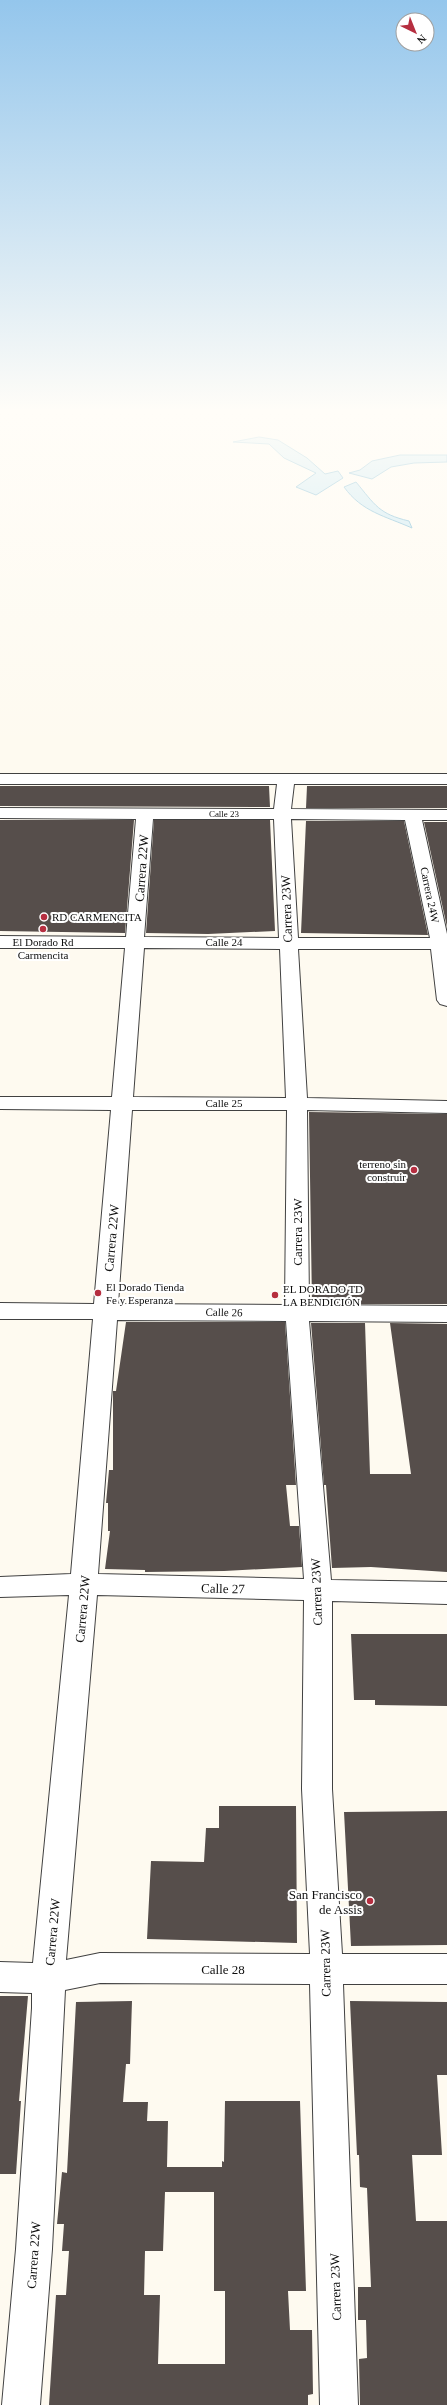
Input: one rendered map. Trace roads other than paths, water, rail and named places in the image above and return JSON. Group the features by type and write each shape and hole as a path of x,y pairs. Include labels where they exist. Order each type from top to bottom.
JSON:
{"street":[{"path":"0,778 447,779"},
{"name":"Carrera 23W","path":"286,779 282,814 287,942 297,1104 296,1313 318,1590 317,1789 327,1970 339,2405"},
{"name":"Calle 23","path":"1,817 145,814 447,814"},
{"name":"Carrera 22W","path":"21,2405 34,2249 49,2008 48,1978 84,1584 145,814"},
{"name":"Carrera 24W","path":"412,814 444,944 447,1000"},
{"name":"Calle 24","path":"0,942 287,942 444,944"},
{"name":"Calle 25","path":"0,1103 297,1104 447,1107"},
{"name":"Calle 26","path":"0,1311 447,1314"},
{"name":"Calle 27","path":"0,1587 84,1584 447,1593"},
{"name":"Calle 28","path":"0,1977 48,1978 100,1968 327,1970 447,1969"}],"water":[{"path":"396,521 409,521 412,528"}],"place":[{"name":"RD CARMENCITA","path":"44,917"},
{"name":"El Dorado Rd Carmencita","path":"43,929"},
{"name":"terreno sin construir","path":"414,1170"},
{"name":"El Dorado Tienda Fe y Esperanza","path":"98,1293"},
{"name":"EL DORADO TD LA BENDICIÓN","path":"275,1295"},
{"name":"San Francisco de Assis","path":"370,1901"}]}
